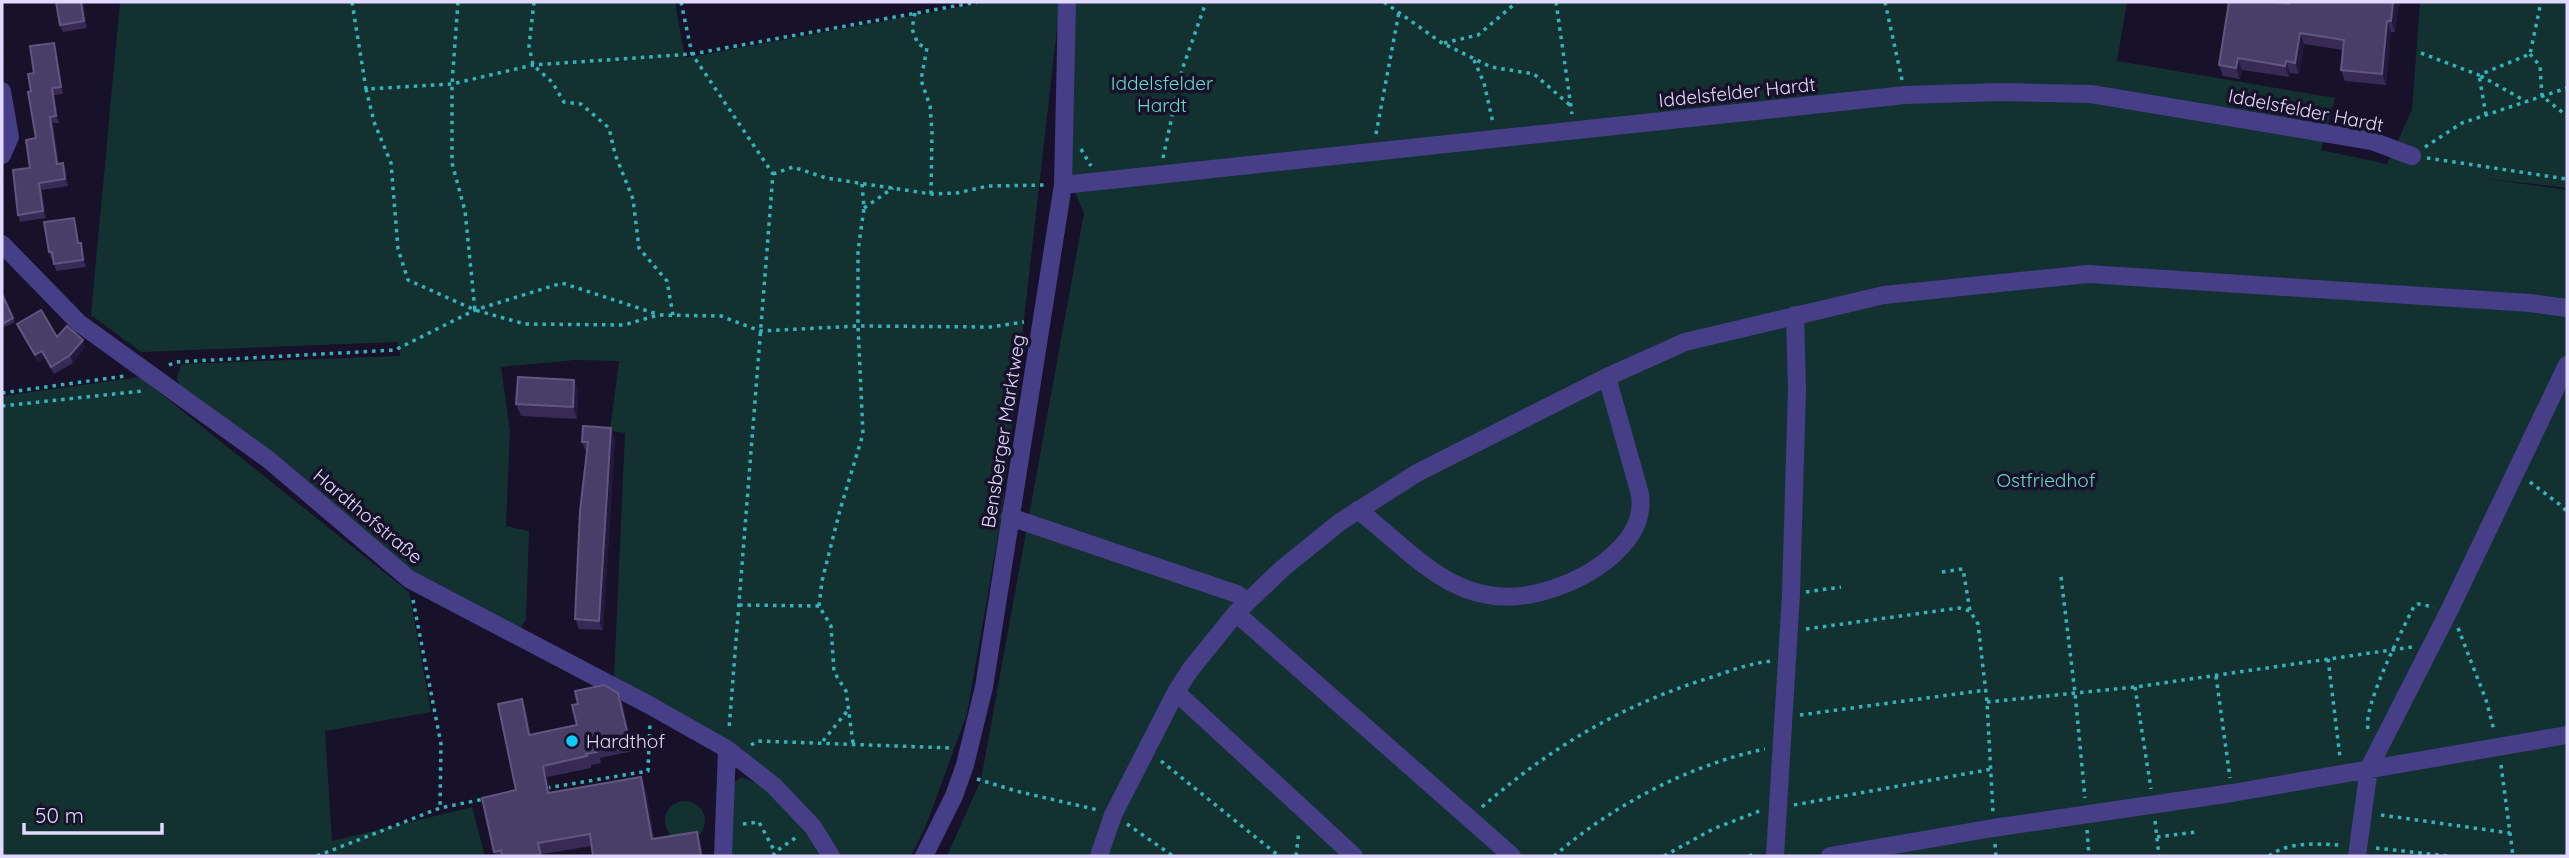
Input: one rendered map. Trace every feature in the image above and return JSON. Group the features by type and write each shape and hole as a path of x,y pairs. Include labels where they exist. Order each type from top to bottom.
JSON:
{"street":[{"name":"Bensberger Marktweg","path":"924,856 954,796 965,765 984,687 1063,185 1066,2"},
{"path":"2,91 10,136 2,155"},
{"name":"Iddelsfelder Hardt","path":"1063,185 1905,96 2001,92 2091,94 2372,141 2412,156"},
{"name":"Hardthofstraße","path":"2,244 79,323 269,460 410,579 651,706 730,752 774,786 813,827 831,856"},
{"path":"1099,856 1113,815 1145,748 1190,670 1241,608 1318,538 1397,484 1456,451 1685,342 1884,295 2088,274 2530,303 2567,308"},
{"path":"1775,856 1791,594 1797,389 1795,315"},
{"path":"2357,856 2372,763 2433,645 2567,365"},
{"path":"1358,510 1446,582 1484,596 1507,598 1548,591 1591,572 1626,542 1636,528 1642,507 1607,377"},
{"path":"1010,517 1237,594 1241,608 1512,856"},
{"path":"1176,692 1354,856"},
{"path":"1830,856 1993,828 2232,793 2342,772 2372,763 2567,735"},
{"path":"723,856 730,752"}],"path":[{"path":"352,2 366,89 374,122 391,163 398,248 408,280 475,310 525,324 624,325 658,315 721,316 760,331 858,326 990,327 1026,321 1027,305 1044,302"},
{"path":"458,2 452,84 452,163 465,211 475,310"},
{"path":"534,2 529,46 533,65 552,82 564,102 581,104 609,128 614,154 633,199 639,248 667,281 673,315"},
{"path":"681,2 692,54 773,174 730,752 758,741 956,748 972,777 1113,815 1173,856"},
{"path":"366,89 452,84 533,65 692,54 976,2"},
{"path":"1160,175 1182,70 1206,2"},
{"path":"1384,2 1442,43 1474,59 1491,67 1534,74 1571,106"},
{"path":"1442,43 1478,34 1517,2"},
{"path":"1556,2 1574,130"},
{"path":"1885,2 1905,96"},
{"path":"2530,54 2541,2"},
{"path":"1373,152 1398,12"},
{"path":"915,13 912,29 918,44 927,48 921,80 930,106 931,194"},
{"path":"2421,53 2479,75 2527,102"},
{"path":"2479,75 2530,54"},
{"path":"2530,54 2540,66 2542,96 2567,116"},
{"path":"1474,59 1484,83 1496,138"},
{"path":"2479,75 2486,115"},
{"path":"2412,156 2462,123 2567,88"},
{"path":"2412,156 2567,179"},
{"path":"773,174 793,167 826,178 931,194 957,193 988,186 1063,185"},
{"path":"853,743 846,691 834,672 831,626 819,606 822,581 840,510 863,434 858,326 858,251 864,208 862,183"},
{"path":"864,208 893,188"},
{"path":"2,406 150,390 156,378 176,362 395,350 475,310 562,283 658,315"},
{"path":"2,393 156,378"},
{"path":"2517,473 2563,507 2567,513"},
{"path":"1942,572 1963,569 1970,611 1978,624 1992,769 1993,828"},
{"path":"2061,577 2076,692 2089,856"},
{"path":"410,579 441,744 440,808"},
{"path":"1791,594 1841,587"},
{"path":"2372,763 2368,713 2414,606 2418,604 2449,611"},
{"path":"739,605 819,606"},
{"path":"1789,631 1959,608 1970,611"},
{"path":"1987,702 2135,687 2394,648 2433,645"},
{"path":"1470,819 1541,759 1574,737 1613,717 1686,685 1756,663 1787,659"},
{"path":"2328,659 2342,772"},
{"path":"2216,676 2232,793"},
{"path":"2135,687 2159,856"},
{"path":"1783,718 1986,690"},
{"path":"545,788 648,771 651,706"},
{"path":"822,742 848,710"},
{"path":"1554,856 1617,809 1658,788 1721,761 1781,746"},
{"path":"1145,748 1279,856"},
{"path":"1664,856 1736,819 1778,807 1992,769"},
{"path":"317,856 440,808 493,797"},
{"path":"1296,856 1302,809"},
{"path":"2365,813 2510,833"},
{"path":"724,821 736,824 759,822 774,854 813,827"},
{"path":"2157,837 2196,832"}],"green space":[{"path":"120,2 675,2 685,58 986,2 1060,2 1002,513 967,714 925,828 911,856 841,856 820,825 796,797 769,773 710,732 614,678 625,433 610,431 619,361 576,360 501,367 510,431 506,526 529,531 526,619 521,627 516,628 423,579 181,387 177,379 181,364 400,356 398,342 141,352 91,315"},
{"name":"Ostfriedhof","path":"1071,2 2127,2 2117,61 2335,98 2321,150 2387,164 2412,110 2420,2 2567,2 2567,188 2474,177 2567,190 2567,856 947,856 981,780 1084,213 1069,178"},
{"path":"140,377 409,592 431,712 325,731 332,841 472,807 485,856 2,856 2,396"},
{"path":"740,778 750,780 774,797 824,856 728,856 732,784"},
{"path":"685,801 699,807 705,821 699,835 685,841 671,835 665,821 671,807"}],"building":[{"path":"56,2 81,2 84,21 60,25"},
{"path":"2229,2 2393,2 2391,21 2387,21 2382,74 2341,70 2344,40 2300,33 2295,63 2286,61 2285,66 2238,58 2236,68 2219,65"},
{"path":"54,43 61,87 52,88 56,116 50,117 57,164 63,163 65,179 39,183 43,211 18,215 13,170 30,168 26,140 36,138 28,92 31,91 28,74 34,73 30,46"},
{"path":"74,218 83,260 54,264 44,222"},
{"path":"2,294 13,318 2,324"},
{"path":"41,310 57,337 67,326 83,340 70,355 51,367 42,351 35,355 17,324"},
{"path":"518,377 574,380 573,407 516,404"},
{"path":"583,426 611,428 599,621 575,619 580,511 588,442 582,442"},
{"path":"604,685 618,693 629,740 596,746 597,752 586,754 587,756 543,766 548,793 641,777 652,839 697,832 701,856 593,856 590,834 538,843 541,856 502,856 501,850 494,852 482,798 516,790 498,704 522,699 529,735 577,725 572,705 578,704 575,691"}],"place":[{"name":"Hardthof","path":"572,741"}]}
